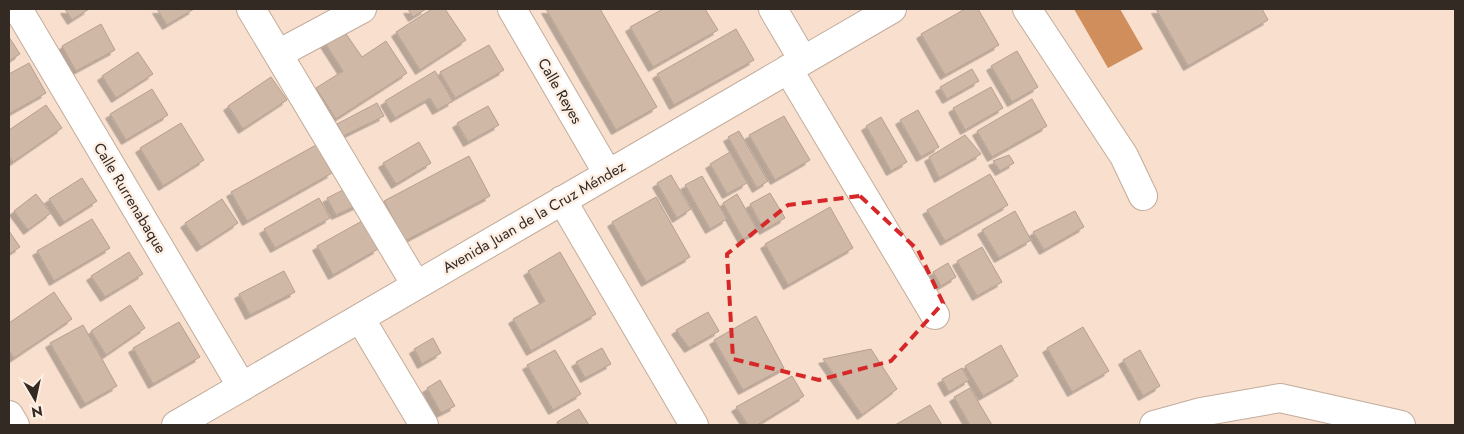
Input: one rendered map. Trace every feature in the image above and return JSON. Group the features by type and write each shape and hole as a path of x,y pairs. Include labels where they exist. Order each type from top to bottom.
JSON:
{"street":[{"name":"Calle Rurrenabaque","path":"18,9 242,387"},
{"path":"251,9 416,286"},
{"path":"278,54 362,9"},
{"name":"Calle Reyes","path":"512,9 608,174"},
{"path":"773,9 796,65 935,315"},
{"name":"Avenida Juan de la Cruz Méndez","path":"176,425 892,9"},
{"path":"1027,9 1124,156 1143,196"},
{"path":"562,200 694,425"},
{"path":"360,318 424,425"},
{"path":"1154,425 1201,412 1240,415 1280,398 1401,425"},
{"path":"9,415 15,425"}],"highlighted area":[{"path":"860,196 918,250 943,303 891,361 819,380 733,359 727,254 788,205"}],"shaded area":[{"path":"1074,9 1120,9 1143,49 1108,68"}],"building":[{"path":"65,9 89,9 72,20"},
{"path":"157,9 194,9 167,25"},
{"path":"408,9 426,9 413,17"},
{"path":"432,9 445,9 466,40 420,70 396,32"},
{"path":"546,9 600,9 657,107 616,130"},
{"path":"663,9 705,9 718,30 653,67 630,27"},
{"path":"965,9 978,9 999,45 945,75 921,34"},
{"path":"1156,9 1262,9 1268,20 1188,66"},
{"path":"101,24 115,50 76,71 62,46"},
{"path":"736,29 754,60 674,105 657,74"},
{"path":"344,31 362,57 386,41 407,73 336,119 316,88 343,71 325,43"},
{"path":"9,37 20,54 9,61"},
{"path":"489,45 504,70 455,98 440,72"},
{"path":"1017,51 1038,87 1012,102 991,66"},
{"path":"138,52 153,74 116,98 102,76"},
{"path":"29,63 46,93 9,114 9,74"},
{"path":"972,69 979,81 947,99 940,87"},
{"path":"435,71 453,101 437,110 430,98 395,118 385,101"},
{"path":"271,77 287,100 243,129 228,106"},
{"path":"991,87 1003,108 965,130 953,108"},
{"path":"152,89 168,115 126,140 110,114"},
{"path":"1032,99 1047,126 992,157 977,131"},
{"path":"377,103 384,116 343,136 337,124"},
{"path":"46,105 62,128 13,162 9,156 9,130"},
{"path":"488,106 499,125 468,142 457,123"},
{"path":"918,110 939,147 921,157 900,120"},
{"path":"784,116 810,160 775,180 749,135"},
{"path":"881,117 907,162 891,171 866,126"},
{"path":"181,123 204,160 163,186 140,148"},
{"path":"739,131 768,181 757,188 728,137"},
{"path":"965,135 981,154 939,178 929,157"},
{"path":"419,142 431,163 396,184 383,163"},
{"path":"316,145 332,173 247,221 231,192"},
{"path":"730,152 747,183 727,194 710,164"},
{"path":"1009,155 1014,163 1000,171 993,161"},
{"path":"469,156 490,196 405,241 384,201"},
{"path":"990,174 1008,205 945,241 927,210"},
{"path":"671,175 691,209 677,218 657,183"},
{"path":"702,176 727,219 710,229 685,185"},
{"path":"82,178 97,201 64,222 49,199"},
{"path":"349,187 358,205 336,215 327,198"},
{"path":"770,193 785,218 764,230 750,204"},
{"path":"36,194 51,213 28,230 14,211"},
{"path":"737,194 758,231 743,239 723,203"},
{"path":"656,197 690,257 646,282 612,222"},
{"path":"319,198 330,218 275,248 264,229"},
{"path":"222,199 238,223 201,247 185,223"},
{"path":"830,207 853,248 788,285 765,244"},
{"path":"1015,211 1031,240 999,258 982,230"},
{"path":"1075,211 1084,227 1044,250 1033,232"},
{"path":"92,219 110,248 54,281 37,251"},
{"path":"362,221 378,249 333,275 317,246"},
{"path":"9,231 20,247 9,254"},
{"path":"982,247 1002,282 977,296 957,261"},
{"path":"129,252 143,274 105,297 91,276"},
{"path":"560,252 596,314 531,351 513,319 545,301 528,271"},
{"path":"948,263 956,277 941,286 933,272"},
{"path":"284,271 295,292 250,315 239,294"},
{"path":"54,292 72,319 14,358 9,351 9,323"},
{"path":"130,305 145,328 106,355 91,331"},
{"path":"708,312 719,331 689,348 676,330"},
{"path":"756,316 784,368 743,390 714,340"},
{"path":"179,322 200,357 153,384 133,348"},
{"path":"83,325 117,386 85,404 50,343"},
{"path":"1083,327 1109,371 1072,392 1047,348"},
{"path":"433,338 441,353 422,364 414,349"},
{"path":"1001,345 1018,376 983,396 965,366"},
{"path":"602,348 611,364 585,378 576,362"},
{"path":"871,349 897,389 862,415 823,359"},
{"path":"555,350 581,394 553,410 527,365"},
{"path":"1140,350 1160,386 1143,396 1123,360"},
{"path":"962,368 969,380 949,392 942,379"},
{"path":"792,376 804,396 757,425 748,425 736,407"},
{"path":"440,380 455,406 441,413 427,388"},
{"path":"970,388 992,425 970,425 954,397"},
{"path":"930,405 942,425 895,425"},
{"path":"579,409 589,425 559,425 557,422"}]}
